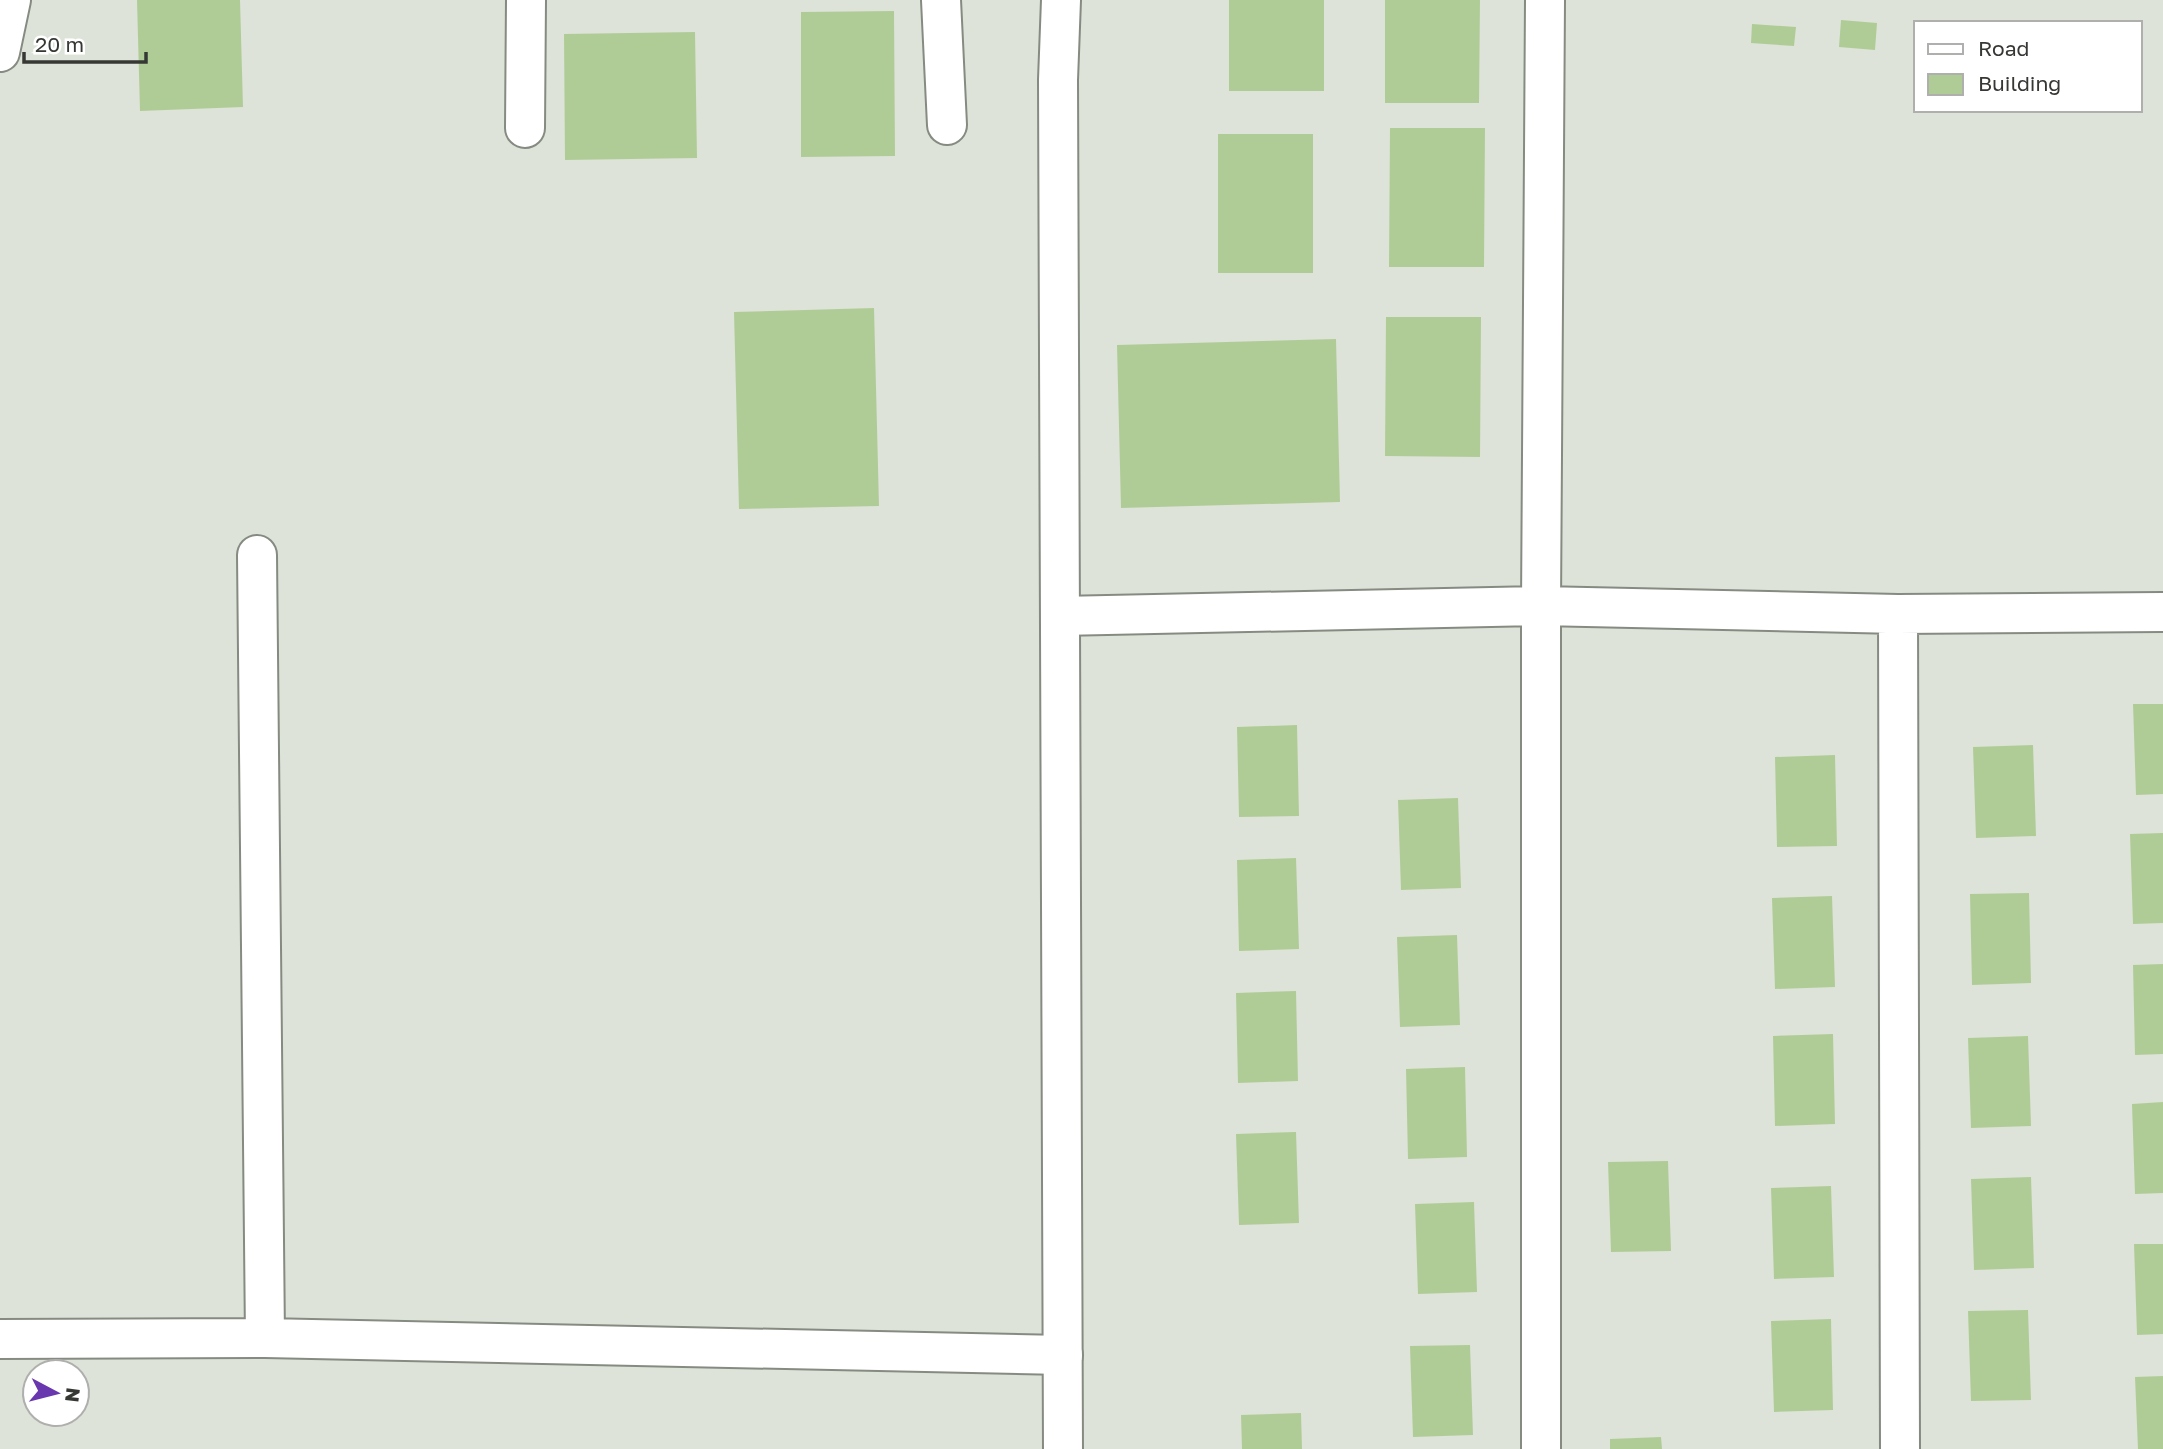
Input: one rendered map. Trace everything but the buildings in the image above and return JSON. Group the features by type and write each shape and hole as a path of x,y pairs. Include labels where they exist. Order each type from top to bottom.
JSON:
{"street":[{"path":"0,52 11,0"},
{"path":"525,128 526,0"},
{"path":"941,0 947,125"},
{"path":"1061,0 1058,80 1063,1449"},
{"path":"1541,1449 1541,606 1545,0"},
{"path":"257,555 265,1338"},
{"path":"1060,616 1541,606 1898,614 2163,612"},
{"path":"1898,614 1900,1449"},
{"path":"0,1339 265,1338 1063,1355"}]}
